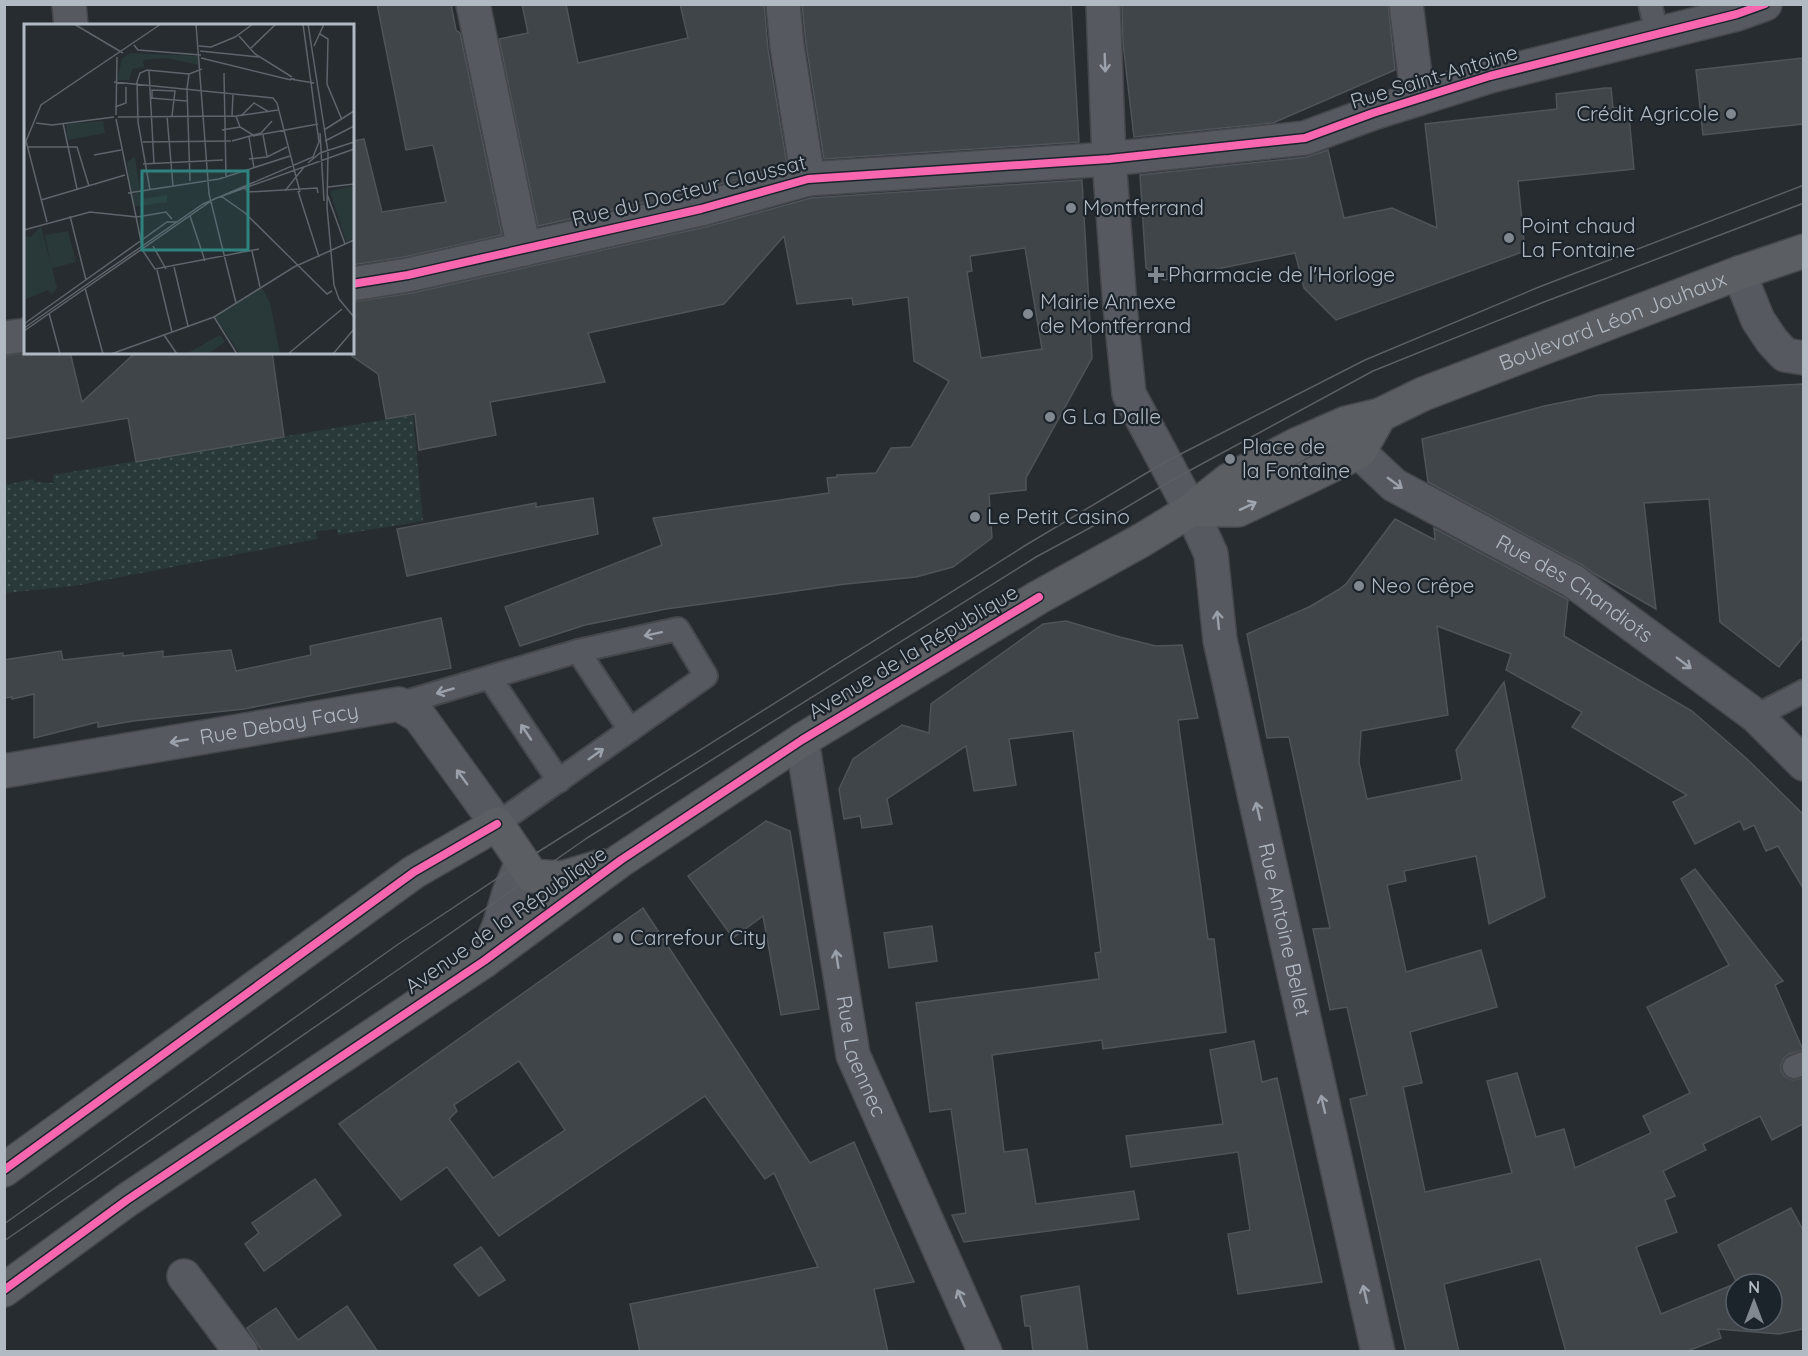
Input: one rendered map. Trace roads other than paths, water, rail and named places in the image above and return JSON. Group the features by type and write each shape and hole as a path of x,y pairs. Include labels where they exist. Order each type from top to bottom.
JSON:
{"main road":[{"name":"Boulevard Léon Jouhaux","path":"1352,437 1380,415 1423,394 1739,273 1803,251"},
{"path":"1191,510 1228,480 1298,444 1352,437"},
{"name":"Avenue de la République","path":"4,1290 127,1200 484,962 621,860 802,740 1039,597 1191,510"},
{"path":"4,1170 414,872 497,824"},
{"name":"Avenue de la République","path":"497,824 532,876 562,878 621,860"}],"street":[{"path":"69,4 70,24"},
{"path":"473,4 524,249"},
{"path":"783,4 787,46 808,179"},
{"path":"1103,4 1109,159 1129,394 1191,510"},
{"path":"1406,4 1418,99"},
{"name":"Rue Saint-Antoine","path":"1109,159 1305,138 1653,19 1737,14 1765,4"},
{"name":"Rue du Docteur Claussat","path":"354,284 408,275 701,209 808,179 1109,159"},
{"path":"1739,273 1758,320 1772,341 1785,355 1803,358"},
{"path":"4,338 24,335"},
{"name":"Rue des Chandiots","path":"1352,437 1394,485 1573,581 1756,716 1803,764"},
{"name":"Rue Antoine Bellet","path":"1191,510 1211,554 1220,640 1378,1352"},
{"path":"399,704 419,716 497,824"},
{"name":"Rue Debay Facy","path":"4,771 399,704"},
{"name":"Rue Laennec","path":"802,740 853,1055 985,1352"},
{"path":"484,962 500,926 509,893 522,862"},
{"path":"184,1276 240,1352"}],"lane":[{"path":"399,704 578,651 678,629 706,676 497,824"},
{"path":"578,651 630,730"},
{"path":"490,678 559,781"},
{"path":"1756,716 1803,691"}],"tram line":[{"path":"4,1224 397,945 522,862 1026,545 1165,462 1365,360 1539,287 1804,185"},
{"path":"4,1241 587,838 1036,557 1373,371 1544,302 1804,203"}],"place":[{"name":"Crédit Agricole","path":"1731,114"},
{"name":"Montferrand","path":"1071,208"},
{"name":"Point chaud La Fontaine","path":"1509,238"},
{"name":"Pharmacie de l'Horloge","path":"1156,275"},
{"name":"Mairie Annexe de Montferrand","path":"1028,314"},
{"name":"G La Dalle","path":"1050,417"},
{"name":"Place de la Fontaine","path":"1230,459"},
{"name":"Le Petit Casino","path":"975,517"},
{"name":"Neo Crêpe","path":"1359,586"},
{"name":"Carrefour City","path":"618,938"}]}
